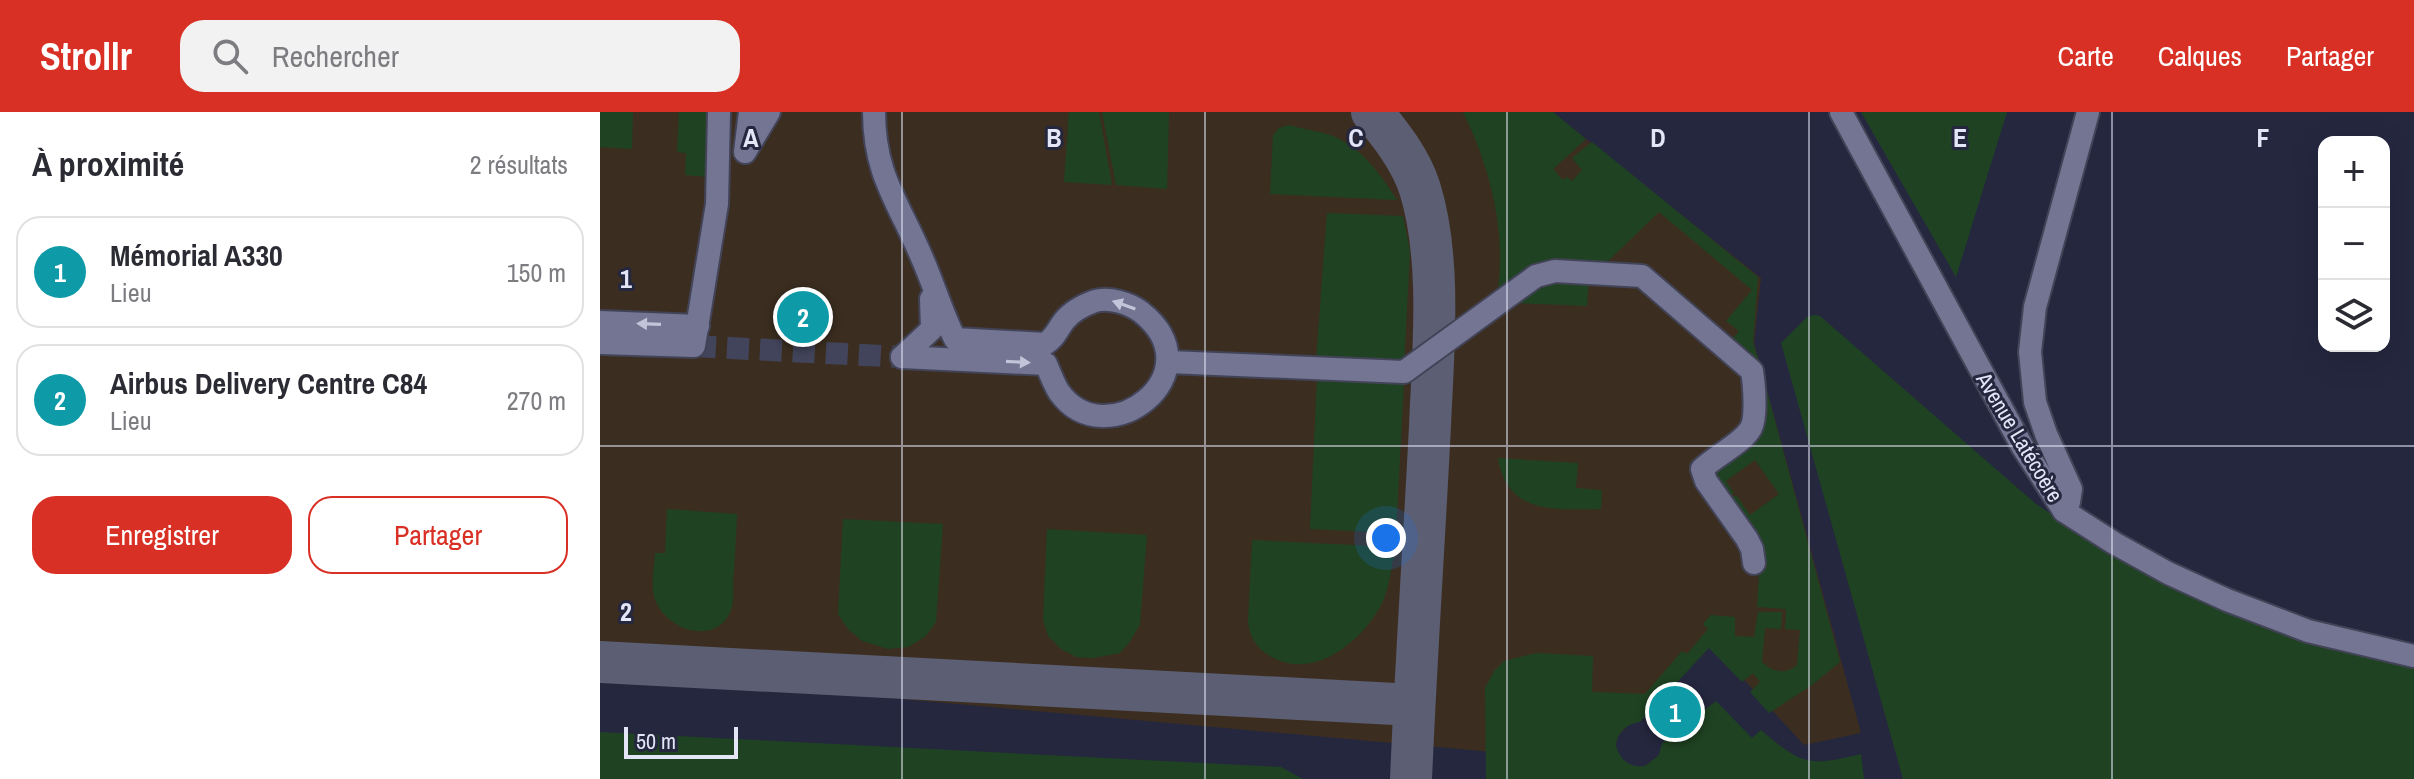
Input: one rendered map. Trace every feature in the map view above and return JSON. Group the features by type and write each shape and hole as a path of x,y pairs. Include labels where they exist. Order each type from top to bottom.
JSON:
{"street":[{"path":"696,336 717,204 719,112"},
{"path":"745,152 750,112"},
{"path":"717,178 736,165 769,112"},
{"name":"Avenue Latécoère","path":"1841,112 2022,446 2064,511 2168,573 2227,600 2308,631 2414,656"},
{"path":"2064,511 2071,489 2035,402 2030,352 2035,307 2088,112"},
{"path":"872,113 881,170 921,255 955,339 1045,344 1053,339 1064,320 1074,312 1107,299 1136,308 1158,329 1164,341 1169,362 1158,388 1150,398 1132,409 1105,417 1090,415 1059,391 1046,364 902,357 932,329 933,303 866,147 872,113"},
{"path":"1169,362 1404,372 1536,276 1555,271 1642,276 1752,371 1753,426 1702,469 1702,475 1747,539 1754,563"},
{"path":"600,322 696,336"},
{"path":"940,359 949,327"},
{"path":"600,343 696,336"}],"shaded area":[{"path":"600,112 1552,112 1761,278 1754,343 1861,733 1804,745 1711,644 1592,761 600,672"}],"green space":[{"path":"600,112 633,112 632,149 600,147"},
{"path":"679,112 712,112 708,177 685,175 686,153 677,152"},
{"path":"1069,112 1099,112 1112,185 1064,182"},
{"path":"1102,112 1169,112 1167,189 1116,185"},
{"path":"1463,112 1553,112 1586,139 1553,169 1563,180 1567,177 1572,181 1582,170 1572,158 1592,142 1758,277 1753,343 1760,364 1732,339 1739,331 1726,321 1752,290 1659,212 1605,264 1538,262 1498,290 1500,244 1494,199 1481,154"},
{"path":"1861,112 2007,112 1956,277"},
{"path":"1289,125 1344,141 1362,155 1397,200 1270,194 1273,135 1279,128"},
{"path":"1327,213 1403,216 1410,251 1404,366 1316,361"},
{"path":"1544,279 1589,280 1587,306 1514,303"},
{"path":"1820,316 2036,504 2119,559 2244,620 2310,642 2414,667 2414,779 1903,779 1781,343 1807,317"},
{"path":"1317,378 1404,382 1396,533 1310,529"},
{"path":"1764,380 1840,662 1769,713 1750,692 1760,682 1753,673 1742,682 1709,648 1640,722 1623,730 1616,746 1626,762 1645,766 1659,755 1662,743 1716,701 1752,738 1761,730 1786,750 1806,760 1829,761 1861,754 1864,779 1486,779 1485,688 1494,671 1504,661 1536,653 1593,656 1592,692 1645,694 1682,651 1687,654 1708,629 1703,624 1711,615 1735,617 1735,636 1754,637 1758,612 1782,612 1781,629 1765,628 1762,662 1779,671 1797,665 1800,630 1785,629 1786,609 1757,607 1760,559 1729,500 1736,495 1750,515 1779,494 1755,460 1726,481 1734,493 1727,498 1711,472 1748,443"},
{"path":"1498,458 1578,463 1576,488 1602,490 1601,509 1551,508 1523,500 1503,477"},
{"path":"667,509 737,514 733,604 726,619 717,627 695,631 683,627 663,613 656,602 653,585 655,553 665,553"},
{"path":"843,519 943,524 936,622 926,636 908,647 888,649 862,641 848,629 838,614"},
{"path":"1047,529 1147,535 1140,624 1120,653 1093,658 1076,657 1061,649 1048,636 1043,620"},
{"path":"1252,540 1395,547 1388,587 1381,605 1361,633 1338,652 1325,658 1298,664 1270,656 1254,642 1248,622"},
{"path":"600,732 1281,767 1303,779 600,779"}],"taxiway":[{"path":"1372,112 1400,148 1416,178 1427,217 1434,276 1433,368 1411,779"},
{"path":"600,662 1414,705"}],"tunnel":[{"path":"694,346 902,357"}],"place":[{"name":"Airbus Delivery Centre C84","path":"803,317"},
{"name":"Mémorial A330","path":"1675,712"}]}
